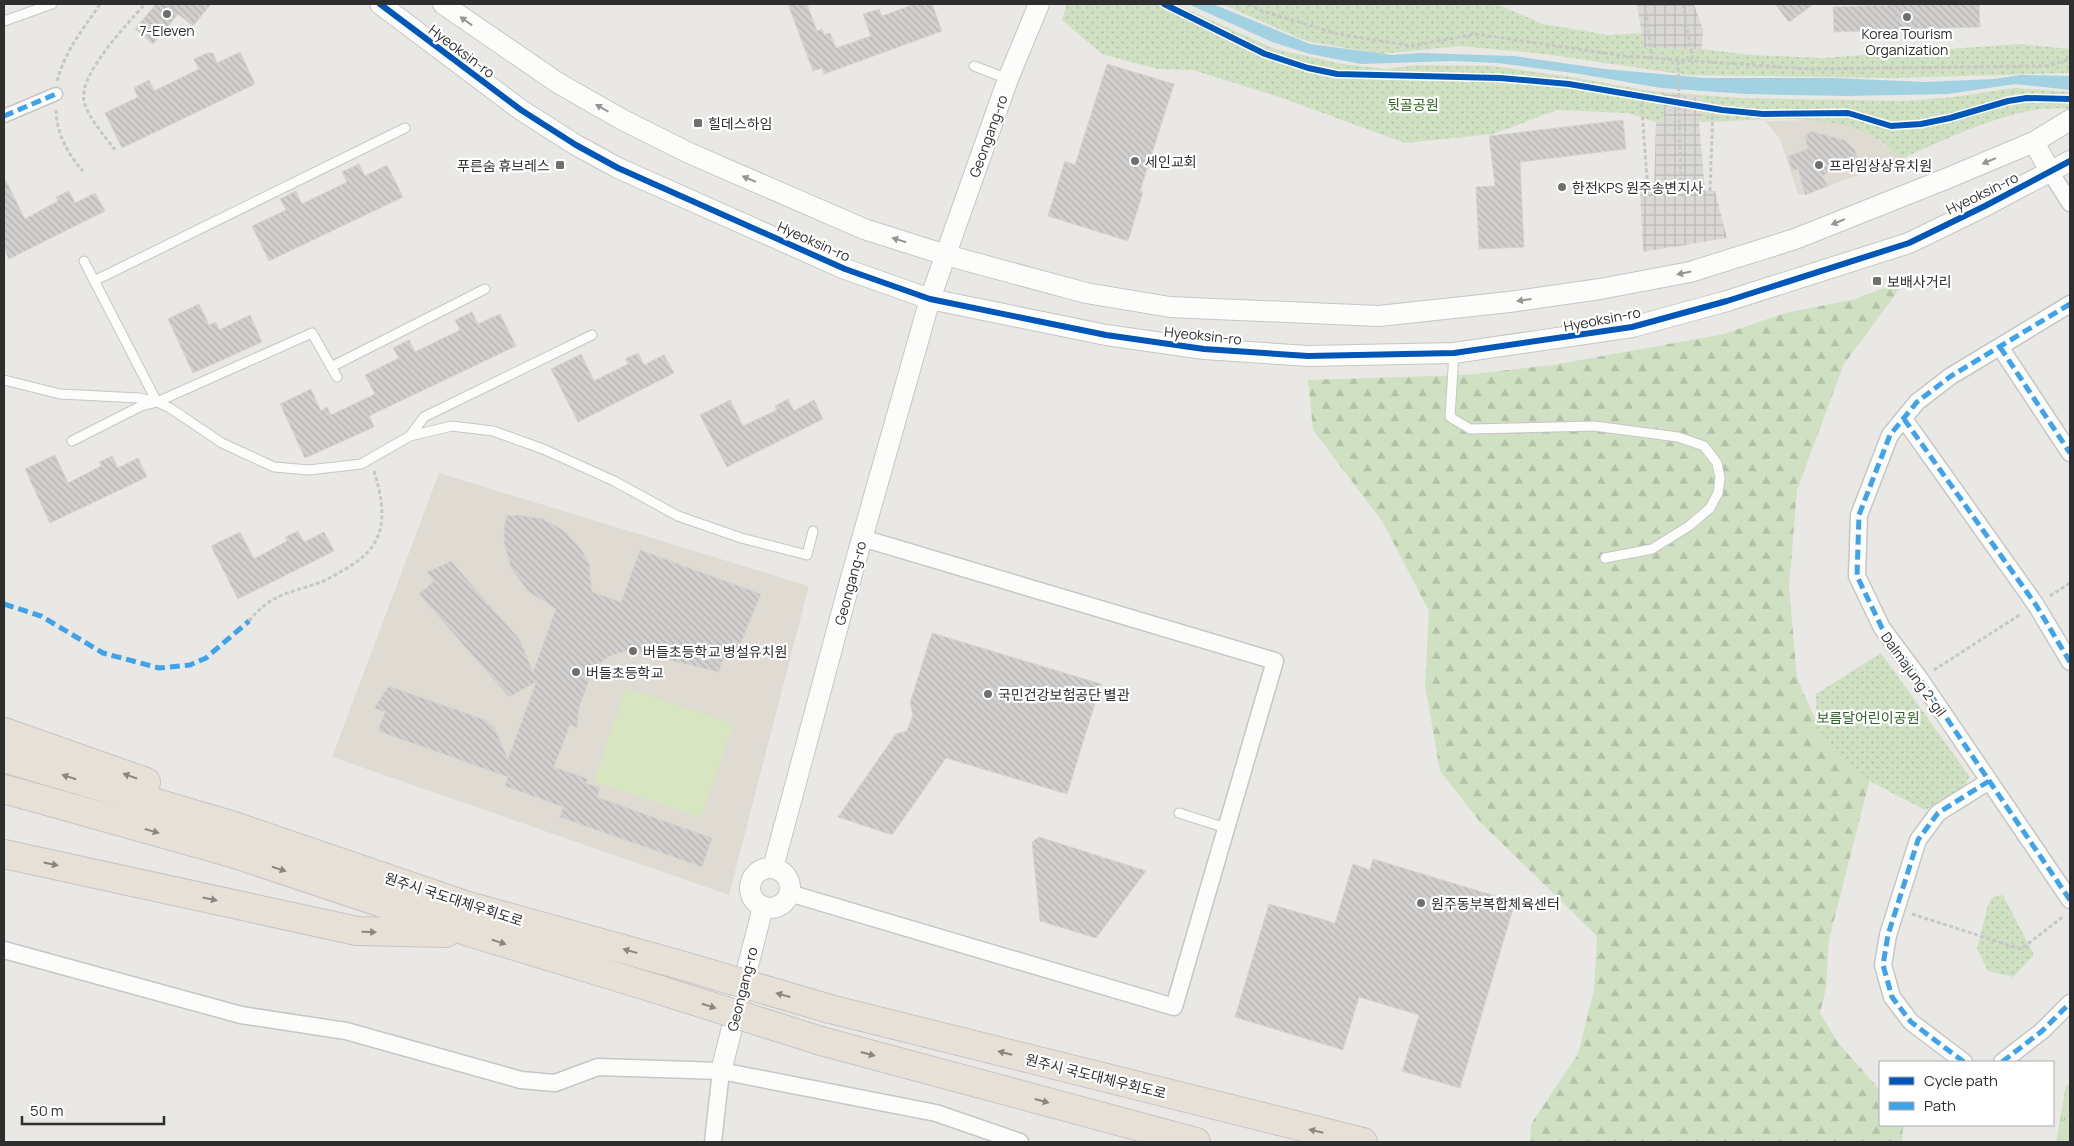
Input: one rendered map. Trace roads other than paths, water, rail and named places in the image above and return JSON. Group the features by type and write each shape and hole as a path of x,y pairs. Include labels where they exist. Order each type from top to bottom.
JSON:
{"highway":[{"path":"4,732 410,873 468,906"},
{"name":"원주시 국도대체우회도로","path":"4,758 234,826 468,906 830,1009 1363,1142"},
{"name":"원주시 국도대체우회도로","path":"4,789 232,853 472,933 821,1041 1196,1142"},
{"path":"4,854 357,932 472,933"}],"street":[{"name":"Hyeoksin-ro","path":"380,4 521,110 576,145 618,168 845,269 930,299 1106,335 1204,349 1308,356 1454,353 1545,342 1632,327 1727,302 1909,243 2051,173 2070,161"},
{"name":"Hyeoksin-ro","path":"442,4 550,78 623,120 689,153 864,229 946,255 1086,293 1170,307 1379,316 1600,290 1690,272 1795,239 2034,142 2070,120"},
{"name":"Geongang-ro","path":"773,868 862,538 930,299 1008,79 1036,11"},
{"path":"4,116 56,94"},
{"path":"2034,142 2070,203"},
{"name":"Dalmajung 2-gil","path":"2070,304 1944,381 1917,402 1890,435 1859,515 1857,576 1882,628 1920,679 2070,900"},
{"path":"2000,347 2070,453"},
{"path":"1904,419 2036,605 2070,662"},
{"path":"789,893 1174,1007 1275,661 862,538"},
{"path":"1963,1061 1911,1022 1892,997 1883,964 1888,935 1918,840 1938,813 1989,781"},
{"path":"773,868 780,870 788,880 789,893 786,899 776,907 763,907 757,903 750,892 752,880 761,870 773,868"},
{"name":"Geongang-ro","path":"721,1071 763,907"},
{"path":"4,950 241,1015 346,1031 521,1080 555,1083 598,1066 721,1071 936,1113 1020,1142"},
{"path":"2003,1061 2042,1031 2070,1003"},
{"path":"713,1142 721,1071"}],"lane":[{"path":"4,21 52,4"},
{"path":"974,66 1008,79"},
{"path":"94,280 405,128"},
{"path":"84,261 157,402"},
{"path":"331,367 485,289"},
{"path":"72,441 142,406 157,402 312,333 337,377"},
{"path":"410,436 424,417 592,335"},
{"path":"1454,353 1450,417 1470,429 1594,426 1678,437 1704,446 1713,455 1720,478 1718,493 1710,508 1689,526 1652,549 1605,558"},
{"path":"4,380 60,394 139,398 157,402 170,408 222,444 274,467 309,470 361,464 410,436 452,426 493,431 543,449 614,481 678,516 741,538 807,555 813,531"},
{"path":"1179,813 1226,828"}],"water":[{"path":"1188,4 1213,4 1310,44 1392,55 1421,53 1514,56 1605,69 1705,78 1835,78 1925,82 1994,79 2021,75 2070,76 2070,90 2015,84 1948,94 1846,96 1746,94 1661,88 1580,74 1498,63 1451,61 1361,64 1310,54 1272,42"}],"place":[{"name":"7-Eleven","path":"167,14"},
{"name":"Korea Tourism Organization","path":"1907,17"},
{"name":"힐데스하임","path":"698,123"},
{"name":"세인교회","path":"1135,161"},
{"name":"푸른숨 휴브레스","path":"560,165"},
{"name":"프라임상상유치원","path":"1819,165"},
{"name":"한전KPS 원주송변지사","path":"1562,187"},
{"name":"보배사거리","path":"1877,281"},
{"name":"버들초등학교 병설유치원","path":"633,651"},
{"name":"버들초등학교","path":"576,672"},
{"name":"국민건강보험공단 별관","path":"988,694"},
{"name":"원주동부복합체육센터","path":"1421,903"}],"park label":[{"name":"뒷골공원","path":"1413,104"},
{"name":"보름달어린이공원","path":"1868,717"}]}
